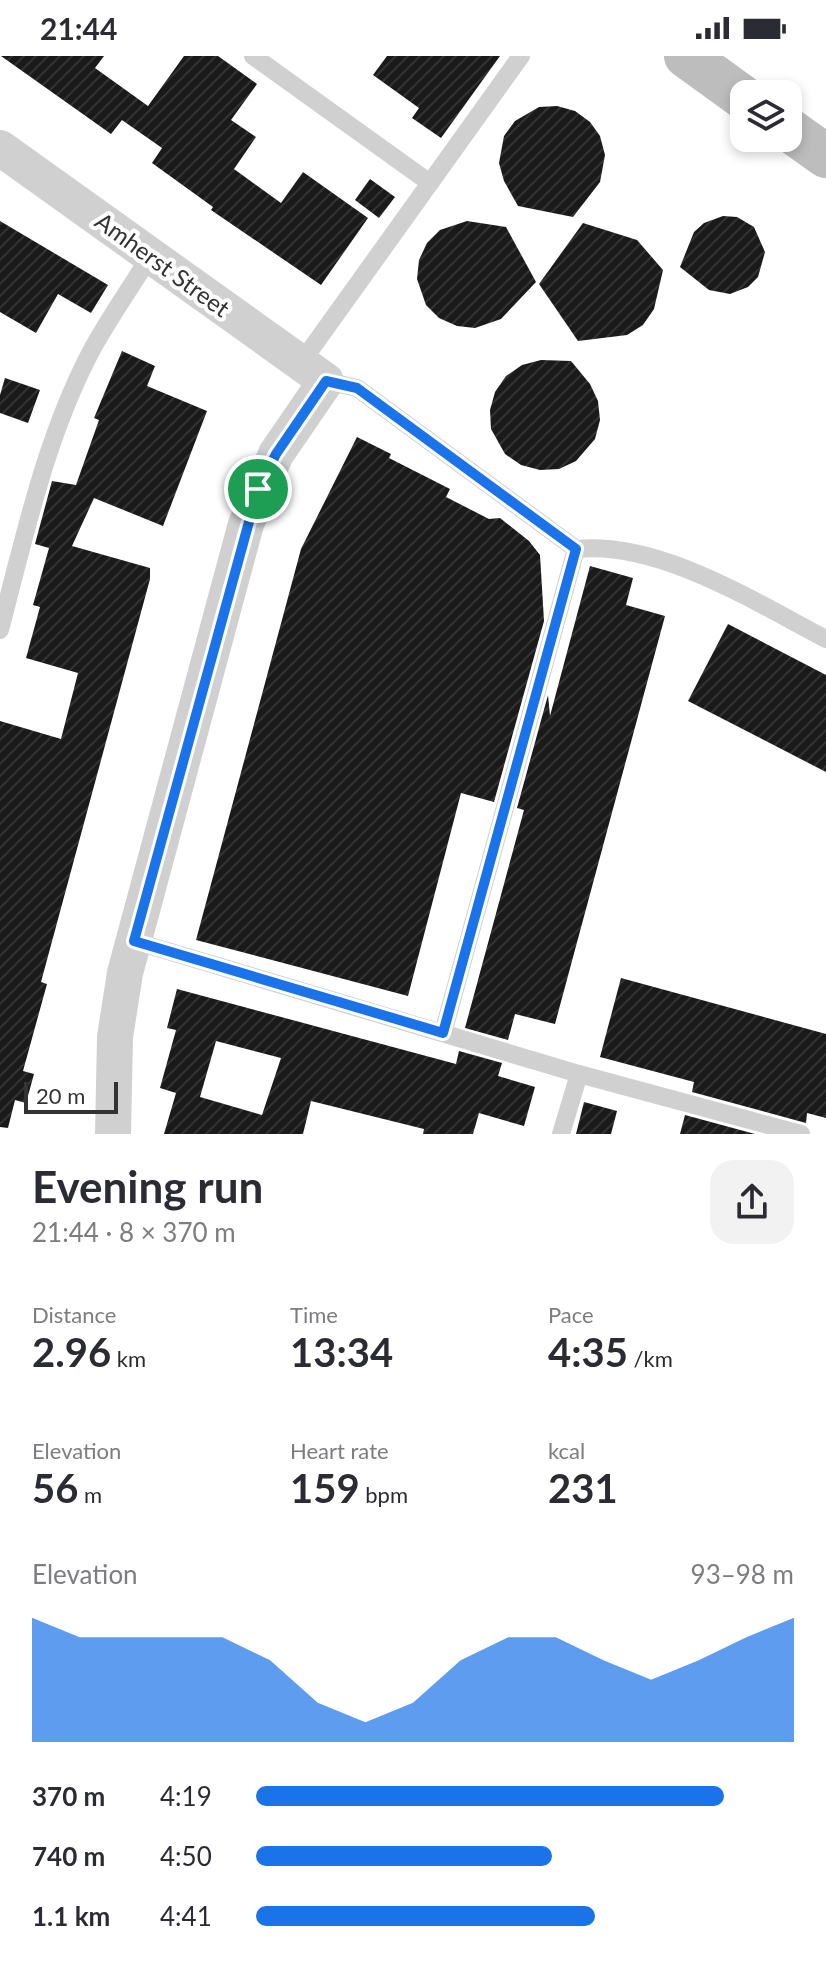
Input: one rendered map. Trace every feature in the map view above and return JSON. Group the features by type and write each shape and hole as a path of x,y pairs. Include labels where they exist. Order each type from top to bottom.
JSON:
{"main road":[{"path":"686,56 730,88"},
{"path":"802,139 826,156"}],"street":[{"name":"Amherst Street","path":"0,148 314,372"},
{"path":"113,1134 115,1037 134,941 254,501 314,372"}],"lane":[{"path":"253,56 430,183"},
{"path":"521,56 430,183 314,372 357,388 576,549 602,546 655,559 722,585 826,639"},
{"path":"0,630 25,533 57,435 94,345 151,255"},
{"path":"443,1033 576,549"},
{"path":"134,941 579,1074 801,1134"},
{"path":"561,1134 579,1074"}],"building":[{"path":"1,56 104,56 95,68 148,106 184,56 218,56 257,84 231,120 256,137 234,169 281,203 303,172 368,218 321,285 211,210 213,207 152,163 162,148 122,120 111,134"},
{"path":"387,56 500,56 441,138 412,118 419,108 373,75"},
{"path":"557,106 575,111 590,122 600,136 605,155 600,182 573,217 518,206 504,181 499,163 504,136 515,121 539,107"},
{"path":"370,179 395,197 379,218 355,200"},
{"path":"723,216 737,217 754,227 765,252 758,277 748,287 730,294 709,290 680,267 694,232 704,223"},
{"path":"0,221 108,285 91,313 58,294 36,333 0,312"},
{"path":"467,221 506,227 536,282 501,319 475,328 457,326 439,318 426,305 417,279 419,260 427,243 440,230"},
{"path":"583,223 637,240 663,270 654,309 643,325 627,335 578,341 539,284"},
{"path":"122,351 155,366 147,386 207,411 163,526 94,498 72,546 150,568 150,579 41,982 47,984 23,1071 34,1074 26,1103 15,1100 8,1128 0,1127 0,721 61,739 78,673 26,658 40,607 33,605 49,548 35,544 52,481 76,485 99,420 94,418"},
{"path":"541,360 571,361 590,384 598,401 600,420 595,439 576,461 559,469 540,470 521,465 505,454 491,429 490,410 495,392 506,376 522,365"},
{"path":"5,378 40,390 28,423 0,413 0,395"},
{"path":"357,437 391,454 389,458 450,489 446,497 489,519 500,518 529,541 540,555 544,621 494,802 461,793 408,996 196,940 301,549"},
{"path":"590,566 633,578 626,605 665,616 555,1024 515,1014 508,1040 465,1028 524,810 517,808 548,695 550,716"},
{"path":"728,624 826,675 826,772 688,701"},
{"path":"621,978 826,1034 826,1118 807,1113 806,1123 692,1092 694,1082 600,1057"},
{"path":"177,989 456,1064 459,1051 502,1063 498,1076 535,1087 524,1126 479,1113 473,1134 423,1134 424,1129 311,1101 303,1134 164,1134 176,1093 160,1088 176,1030 167,1028","holes":["216,1041 281,1058 262,1115 200,1097"]},
{"path":"584,1102 617,1111 611,1134 576,1134"},
{"path":"685,1115 755,1134 680,1134"}],"route":[{"path":"326,381 357,388 576,549 443,1033 134,941 258,489 276,454 326,381"}]}
